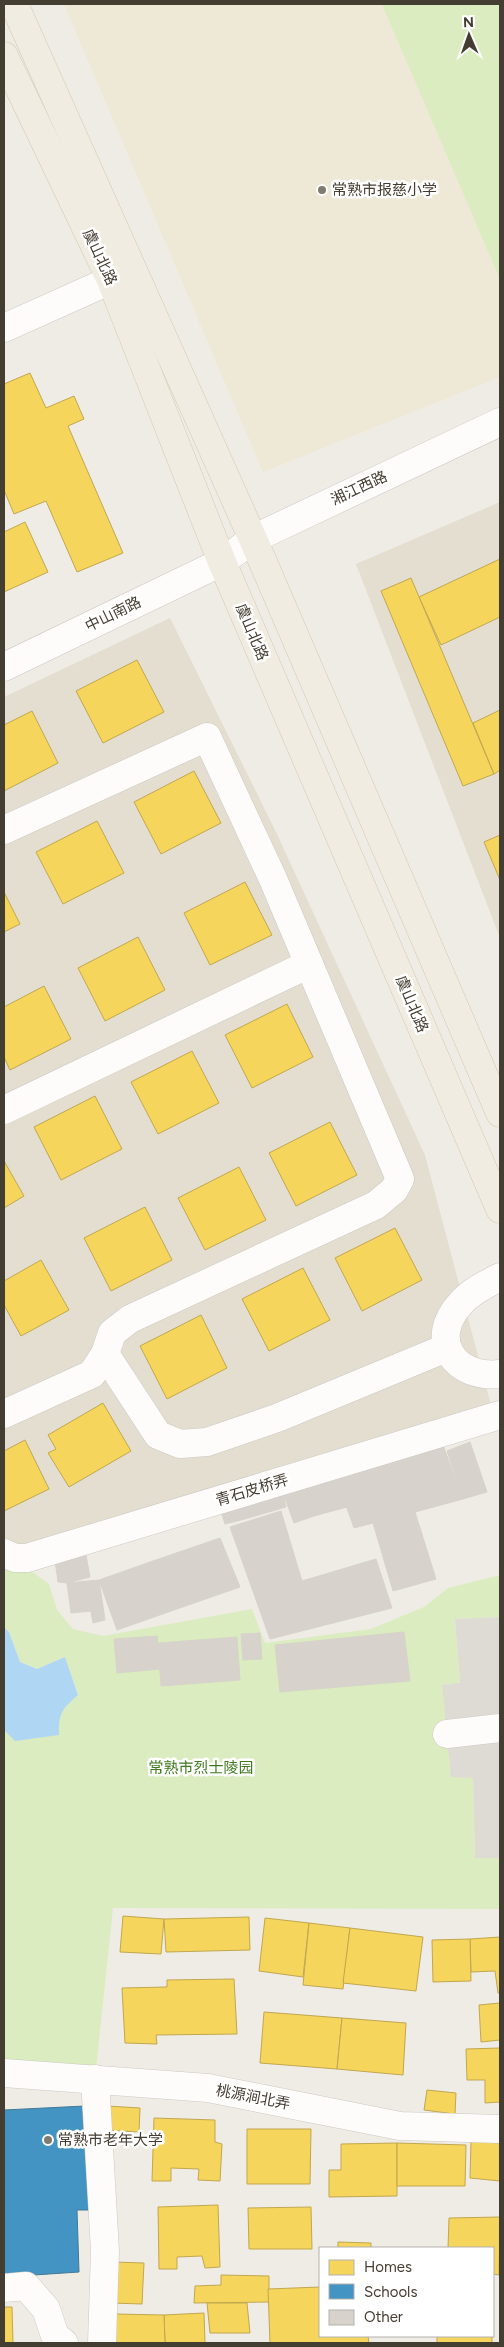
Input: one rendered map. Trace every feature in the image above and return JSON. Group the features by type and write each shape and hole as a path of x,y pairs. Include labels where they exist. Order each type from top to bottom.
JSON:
{"main road":[{"name":"虞山北路","path":"14,4 253,539 500,1113"},
{"name":"虞山北路","path":"4,56 111,280 222,562 500,1209"}],"street":[{"path":"4,328 111,280"},
{"name":"湘江西路","path":"222,562 253,539 500,422"},
{"name":"中山南路","path":"4,667 222,562"},
{"path":"4,830 207,737 273,879 400,1179 394,1190 376,1205 130,1319 112,1333 105,1354 92,1374 4,1414"},
{"path":"4,1110 309,964"},
{"path":"500,1277 482,1286 461,1303 449,1321 446,1348 452,1359 469,1370 500,1374"},
{"path":"105,1354 158,1436 180,1444 207,1442 277,1418 446,1348"},
{"name":"青石皮桥弄","path":"4,1553 15,1558 27,1558 500,1415"},
{"path":"447,1734 500,1728"},
{"name":"桃源涧北弄","path":"4,2073 208,2088 400,2126 500,2129"},
{"path":"95,2079 105,2251 102,2343"},
{"path":"4,2288 26,2286 46,2309 55,2336 64,2343"}],"shaded area":[{"name":"常熟市报慈小学","path":"64,4 500,4 500,377 263,472"},
{"path":"500,502 500,938 356,564"},
{"path":"170,618 276,832 425,1155 492,1409 18,1550 4,1546 4,697"},
{"path":"500,1617 500,1858 475,1858 473,1778 451,1777 442,1685 460,1683 455,1619"}],"green space":[{"path":"382,4 500,4 500,279"},
{"name":"常熟市烈士陵园","path":"4,1558 30,1570 49,1584 57,1610 73,1629 103,1636 252,1609 265,1643 371,1629 424,1607 448,1588 500,1575 500,1617 455,1619 460,1684 443,1685 451,1776 473,1777 475,1858 500,1858 500,1909 113,1908 95,2079 4,2077 4,1730 15,1741 58,1718 66,1705 78,1694 65,1657 37,1669 20,1662 9,1632 4,1627"}],"water":[{"path":"4,1627 9,1632 20,1662 37,1669 65,1657 78,1695 62,1712 59,1721 59,1735 15,1741 4,1730"}],"building: Homes":[{"path":"30,373 46,408 74,396 84,419 68,426 123,553 77,572 46,501 14,514 4,490 4,384"},
{"path":"25,522 48,572 4,592 4,532"},
{"path":"500,559 500,617 441,645 419,597"},
{"path":"411,578 494,774 463,786 381,591"},
{"path":"137,660 164,712 103,743 76,691"},
{"path":"500,710 500,770 494,774 473,723"},
{"path":"32,711 58,763 4,791 4,725"},
{"path":"194,771 221,823 161,854 134,802"},
{"path":"97,821 124,873 63,904 36,852"},
{"path":"500,835 500,880 484,842"},
{"path":"245,882 272,935 210,965 184,913"},
{"path":"4,892 20,924 4,932"},
{"path":"138,937 165,990 105,1021 78,968"},
{"path":"44,986 71,1039 10,1070 4,1057 4,1007"},
{"path":"287,1004 313,1057 252,1088 225,1035"},
{"path":"192,1051 219,1103 158,1134 131,1082"},
{"path":"95,1096 122,1149 61,1180 34,1127"},
{"path":"330,1122 357,1175 296,1206 269,1153"},
{"path":"4,1161 24,1196 4,1208"},
{"path":"239,1167 266,1220 205,1250 178,1198"},
{"path":"145,1207 172,1260 111,1291 84,1238"},
{"path":"395,1228 422,1280 362,1311 335,1258"},
{"path":"41,1260 69,1310 21,1336 4,1305 4,1281"},
{"path":"303,1268 330,1320 269,1351 242,1299"},
{"path":"201,1315 227,1368 167,1399 140,1346"},
{"path":"103,1403 131,1451 69,1487 48,1453 56,1449 48,1435"},
{"path":"25,1440 49,1489 4,1511 4,1451"},
{"path":"123,1916 164,1919 161,1954 120,1952"},
{"path":"249,1917 250,1950 166,1952 164,1919"},
{"path":"265,1918 309,1923 303,1977 259,1971"},
{"path":"309,1923 350,1928 343,1989 303,1985"},
{"path":"350,1928 423,1937 416,1991 343,1983"},
{"path":"500,1937 500,1993 498,1993 495,1971 471,1972 470,1939"},
{"path":"470,1939 471,1981 433,1982 432,1940"},
{"path":"234,1979 237,2034 156,2035 157,2044 125,2043 122,1988 167,1987 167,1980"},
{"path":"500,2003 500,2040 481,2042 479,2005"},
{"path":"264,2012 342,2018 337,2069 260,2063"},
{"path":"342,2018 406,2023 403,2075 337,2069"},
{"path":"500,2048 500,2102 485,2103 485,2080 467,2080 466,2049"},
{"path":"427,2090 456,2093 455,2114 424,2110"},
{"path":"107,2106 140,2108 139,2132 105,2130"},
{"path":"154,2118 215,2120 215,2142 222,2144 220,2181 198,2180 199,2169 171,2168 171,2181 152,2181"},
{"path":"247,2129 311,2129 310,2184 247,2184"},
{"path":"471,2141 500,2143 500,2181 470,2178"},
{"path":"397,2143 397,2196 329,2197 329,2170 341,2170 341,2144"},
{"path":"397,2143 466,2145 465,2186 397,2186"},
{"path":"218,2205 220,2267 205,2268 202,2256 177,2257 177,2269 159,2269 158,2207"},
{"path":"311,2207 312,2249 249,2249 248,2208"},
{"path":"500,2217 499,2275 494,2274 494,2247 448,2247 449,2218"},
{"path":"338,2242 371,2243 371,2247 338,2247"},
{"path":"114,2262 144,2263 142,2304 112,2303"},
{"path":"221,2275 269,2276 269,2302 194,2303 195,2286 221,2285"},
{"path":"319,2287 319,2337 368,2337 369,2343 270,2343 268,2289"},
{"path":"207,2303 247,2303 250,2333 210,2333"},
{"path":"4,2307 12,2307 13,2343 4,2343"},
{"path":"204,2313 205,2343 165,2343 164,2315"},
{"path":"115,2314 164,2315 165,2343 115,2343"},
{"path":"437,2337 492,2337 492,2343 437,2343"}],"building: Schools":[{"name":"常熟市老年大学","path":"85,2106 93,2210 77,2210 79,2272 4,2277 4,2110"}],"building: Other":[{"path":"441,1440 463,1499 415,1512 436,1579 393,1591 373,1523 354,1528 335,1474"},
{"path":"470,1442 487,1492 463,1499 447,1451"},
{"path":"335,1474 347,1507 314,1516 302,1483"},
{"path":"302,1483 314,1516 294,1523 282,1490"},
{"path":"282,1490 286,1507 241,1520 236,1503"},
{"path":"236,1503 241,1520 225,1524 220,1508"},
{"path":"281,1511 302,1581 376,1559 392,1608 270,1639 230,1527"},
{"path":"220,1538 240,1587 171,1611 153,1561"},
{"path":"86,1555 90,1577 67,1583 58,1582 55,1560"},
{"path":"153,1561 171,1611 117,1630 99,1580"},
{"path":"99,1580 105,1620 93,1623 91,1611 71,1613 67,1583"},
{"path":"404,1632 410,1681 280,1692 275,1645"},
{"path":"260,1633 262,1659 243,1660 241,1634"},
{"path":"157,1636 160,1669 117,1673 114,1639"},
{"path":"237,1637 240,1680 161,1686 158,1643"}],"place":[{"name":"常熟市报慈小学","path":"322,190"},
{"name":"常熟市老年大学","path":"48,2140"}]}
